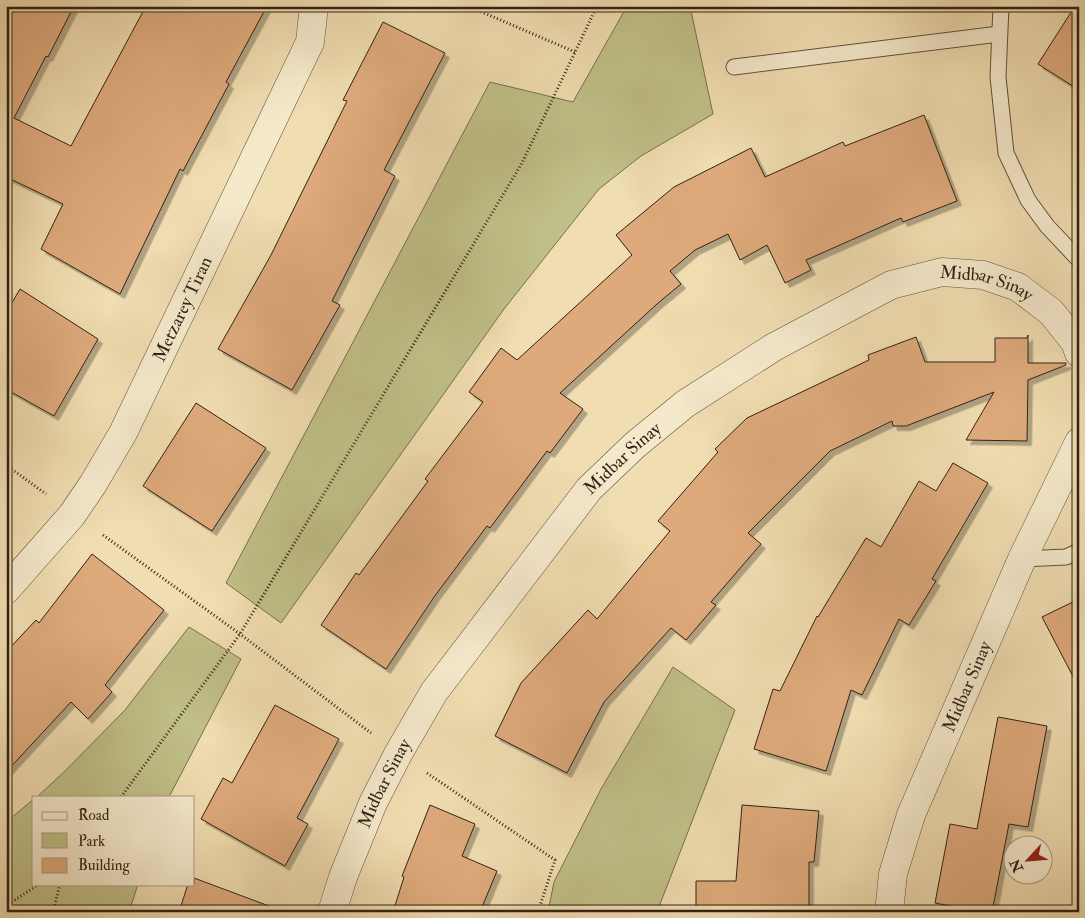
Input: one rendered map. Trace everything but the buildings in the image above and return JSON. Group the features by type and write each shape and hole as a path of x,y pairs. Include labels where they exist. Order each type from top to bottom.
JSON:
{"street":[{"name":"Metzarey Tiran","path":"6,590 72,514 93,484 123,434 310,42 314,6"},
{"name":"Midbar Sinay","path":"332,912 373,803 398,754 434,692 589,489 634,445 685,404 774,348 891,285 942,272 983,275 1018,287 1051,312 1075,342 1079,353"},
{"name":"Midbar Sinay","path":"888,912 893,874 911,815 1022,559 1079,442"}],"lane":[{"path":"1001,6 998,77 1006,154 1028,200 1047,226 1079,260"},
{"path":"734,67 999,34"},
{"path":"1022,559 1066,557 1079,550"}],"path":[{"path":"468,6 575,52"},
{"path":"122,796 240,634 522,163 597,6"},
{"path":"6,465 50,497"},
{"path":"103,535 240,634 398,754 555,860 538,912"},
{"path":"6,906 36,886"},
{"path":"53,912 60,886"}],"green space":[{"path":"627,6 690,6 713,114 641,156 599,189 504,309 281,623 226,583 490,82 573,102"},
{"path":"189,627 241,659 170,796 38,796 125,710"},
{"path":"673,667 735,710 657,912 548,912 554,882 601,789"},
{"path":"32,801 32,886 137,886 129,912 6,912 6,822"}]}
